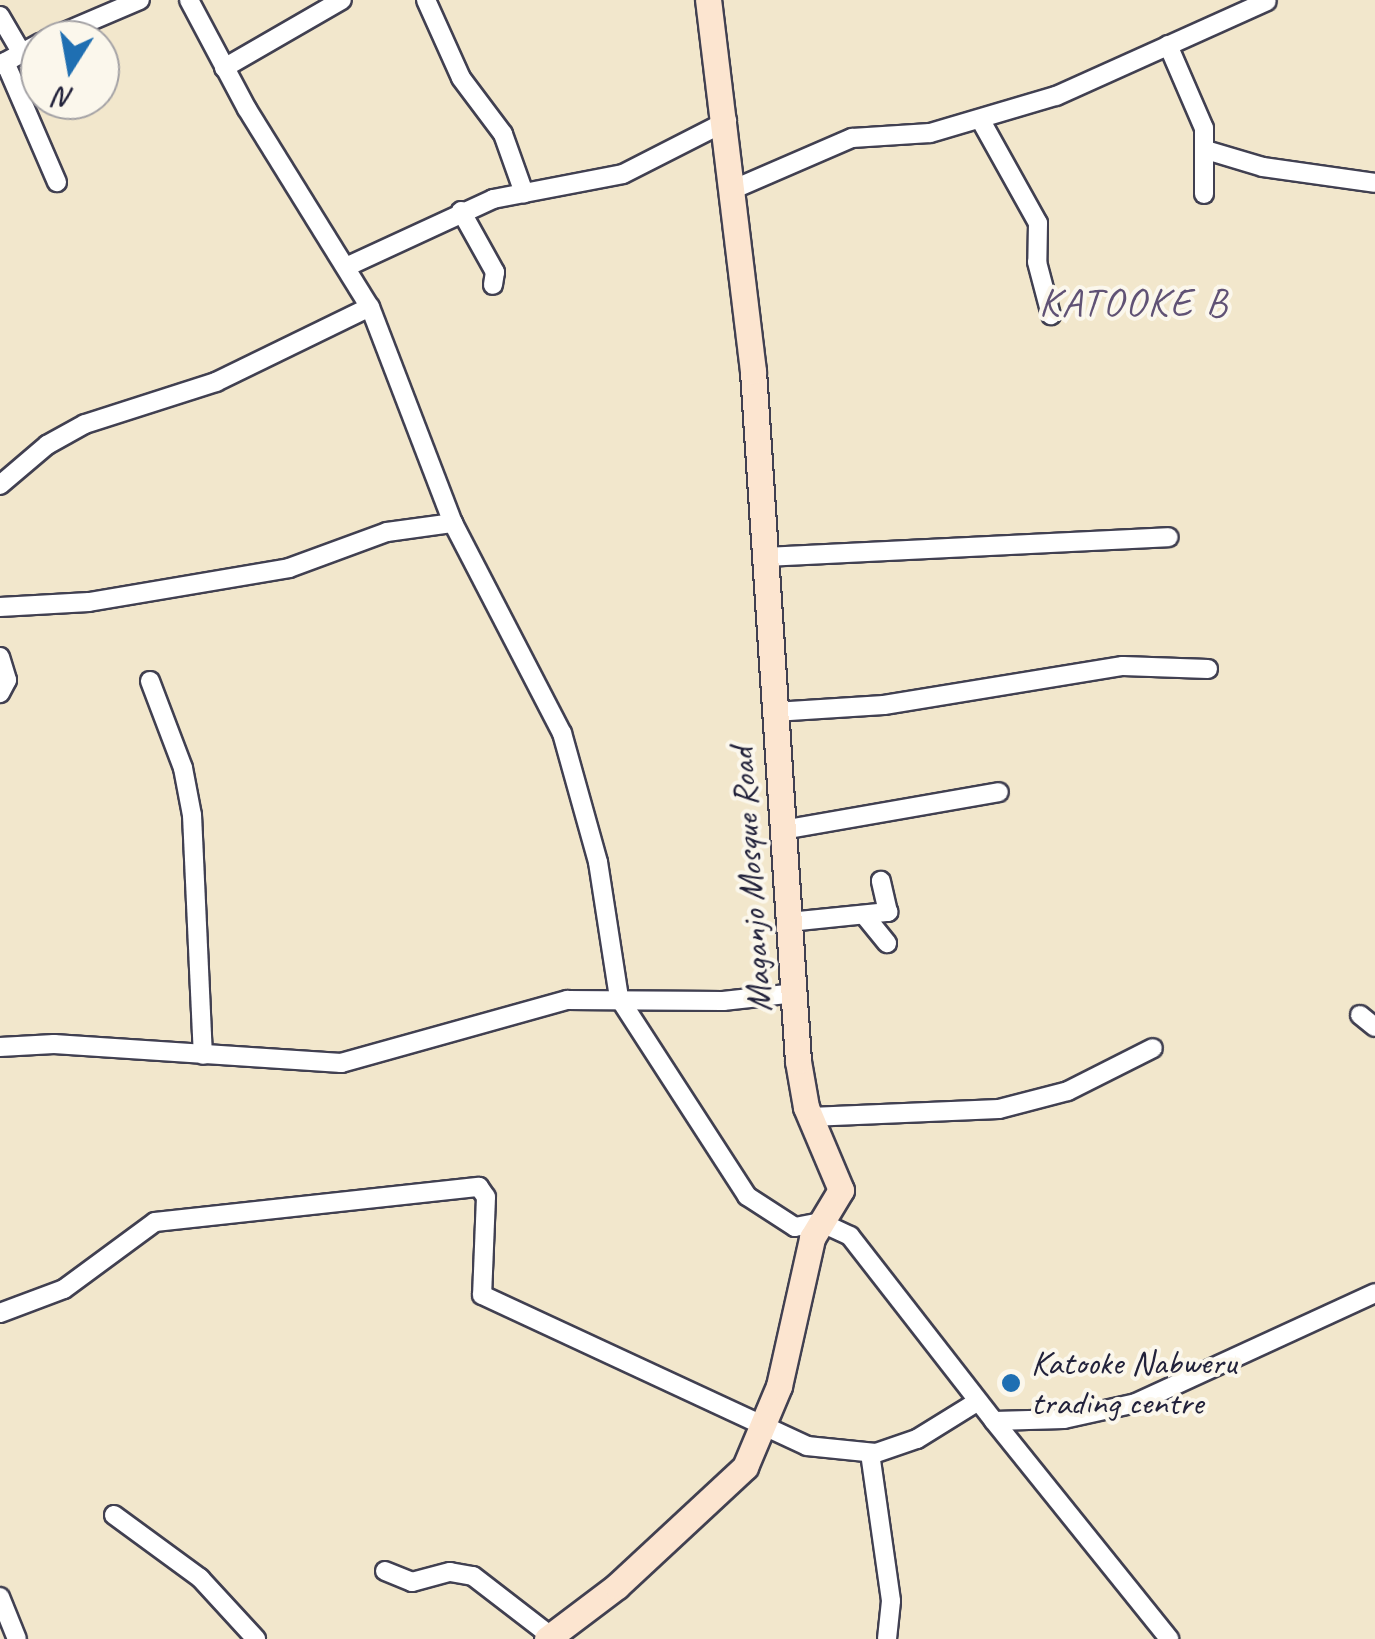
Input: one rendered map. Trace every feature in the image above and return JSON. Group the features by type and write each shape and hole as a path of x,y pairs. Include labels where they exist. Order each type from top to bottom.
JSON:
{"street":[{"path":"93,20 140,0"},
{"path":"189,0 224,68 370,308 453,524 562,732 598,862 619,998 747,1196 794,1226 820,1222 850,1236 976,1402 1169,1639"},
{"path":"224,68 342,0"},
{"path":"426,0 461,78 503,134 524,192"},
{"name":"Maganjo Mosque Road","path":"549,1637 735,1479 766,1425 820,1222 840,1190 810,1117 798,1061 734,189 708,0"},
{"path":"734,189 852,138 930,133 1056,96 1267,2"},
{"path":"0,16 9,60 57,182"},
{"path":"1168,45 1199,110 1206,150 1204,194"},
{"path":"980,119 1038,224 1037,262 1051,314"},
{"path":"346,267 461,211 524,192 599,182 726,120"},
{"path":"1206,150 1263,167 1375,183"},
{"path":"461,211 496,272 493,285"},
{"path":"0,485 47,444 85,424 216,382 370,308"},
{"path":"0,607 88,602 290,568 388,532 453,524"},
{"path":"764,557 1169,537"},
{"path":"0,657 7,680 0,694"},
{"path":"774,712 884,705 1123,666 1208,669"},
{"path":"150,682 183,768 192,815 203,1055"},
{"path":"782,830 999,792"},
{"path":"789,922 888,912 881,881"},
{"path":"864,916 887,943"},
{"path":"0,1047 54,1044 341,1063 568,1000 723,1001 796,994"},
{"path":"1360,1015 1375,1028"},
{"path":"810,1117 999,1110 1068,1091 1153,1048"},
{"path":"0,1314 64,1288 156,1222 479,1187 486,1197 482,1295 807,1446 870,1453 917,1439 976,1402"},
{"path":"994,1420 1064,1420 1118,1409 1375,1293"},
{"path":"870,1453 890,1601 887,1639"},
{"path":"114,1515 200,1578 256,1639"},
{"path":"384,1571 412,1582 450,1572 474,1576 549,1637"},
{"path":"0,1597 17,1639"}],"place":[{"name":"Katooke Nabweru trading centre","path":"1011,1383"}],"district":[{"name":"KATOOKE B","path":"1134,302"}]}
